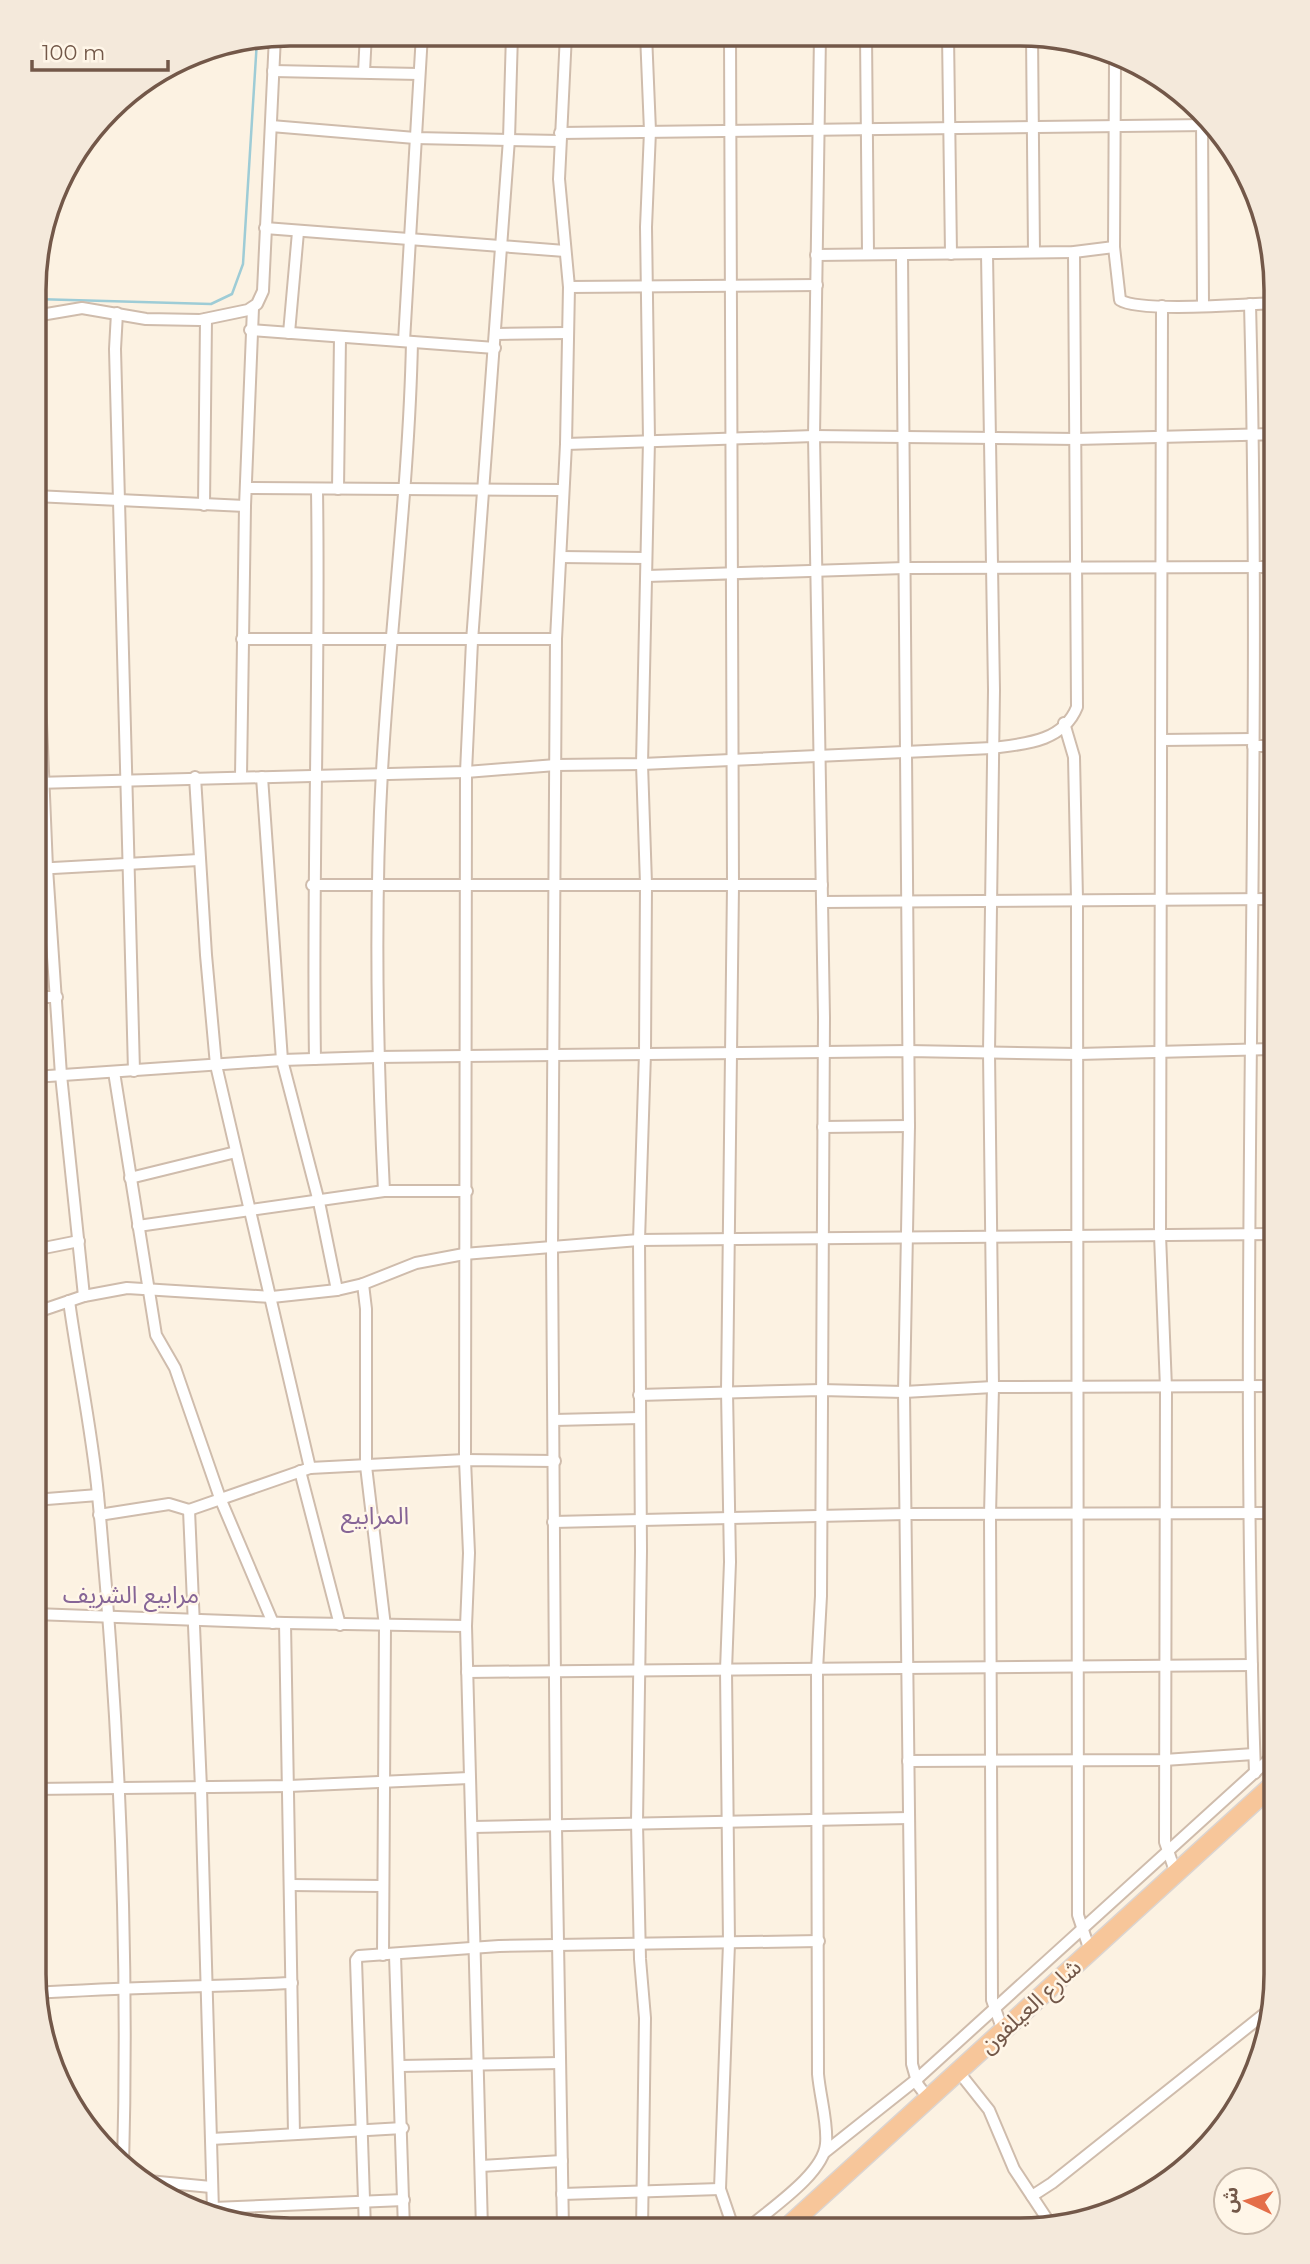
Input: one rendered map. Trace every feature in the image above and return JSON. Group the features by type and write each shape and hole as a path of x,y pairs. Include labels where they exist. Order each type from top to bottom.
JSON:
{"highway":[{"name":"شارع العيلفون","path":"797,2218 1264,1793"}],"street":[{"path":"363,72 365,46"},
{"path":"384,1191 377,1057 382,775 390,640 411,407 408,341 421,46"},
{"path":"482,2218 466,1626 469,1553 465,1460 464,1254 467,1191 466,772 472,641 509,139 512,46"},
{"path":"563,2218 556,1826 552,1248 556,639 566,444 569,287 560,206 560,137 565,46"},
{"path":"642,2218 645,2018 639,1945 637,1823 641,1519 639,1240 645,1053 646,884 642,764 649,440 647,287 650,131 646,46"},
{"path":"730,46 730,760 733,885 732,1239 727,1391 729,1943 720,2189 730,2218"},
{"path":"820,46 814,436 821,755 823,1052 821,1596 817,1670 818,2074 825,2152"},
{"path":"866,46 868,254"},
{"path":"948,46 951,254"},
{"path":"241,776 250,330 253,307 263,291 274,47"},
{"path":"1032,47 1034,253"},
{"path":"1115,65 1114,247 1120,300 1130,304 1162,306 1264,303"},
{"path":"273,71 419,74"},
{"path":"271,126 415,138 509,139 650,131 1116,127 1198,123"},
{"path":"1203,305 1204,130"},
{"path":"265,228 411,242 565,251"},
{"path":"289,333 298,232"},
{"path":"816,255 1074,252 1114,247"},
{"path":"46,783 466,772 556,765 642,764 992,748 1040,742 1064,723 1077,707 1074,252"},
{"path":"987,254 992,569 989,1052 993,1387 990,1515 994,2010 1003,2031"},
{"path":"902,255 909,1126 904,1392 905,1669 912,2064 928,2098"},
{"path":"569,287 817,285"},
{"path":"1250,303 1254,435 1255,900 1248,1513 1255,1773"},
{"path":"1162,306 1164,439 1160,567 1163,740 1160,1235 1166,1388 1164,1514 1168,1664 1164,1760 1166,1854 1176,1874"},
{"path":"46,314 82,308 164,321 206,319 253,307"},
{"path":"117,313 115,349 124,780 134,1070"},
{"path":"204,505 206,319"},
{"path":"250,330 495,348"},
{"path":"496,334 567,333"},
{"path":"338,489 340,337"},
{"path":"566,444 731,437 1164,439 1264,435"},
{"path":"246,488 562,490"},
{"path":"315,1059 312,885 313,775 319,639 317,490"},
{"path":"46,497 245,506"},
{"path":"561,557 646,558"},
{"path":"647,576 905,568 1264,567"},
{"path":"242,639 556,639"},
{"path":"1064,723 1074,757 1077,899 1079,1915 1090,1951"},
{"path":"1163,740 1264,744"},
{"path":"195,777 216,1065 272,1297 305,1470 340,1625"},
{"path":"262,777 282,1060 319,1202 337,1290"},
{"path":"46,869 199,860"},
{"path":"312,885 822,885"},
{"path":"822,902 1161,898 1264,900"},
{"path":"46,909 57,996 61,1075 84,1296"},
{"path":"46,996 57,996"},
{"path":"46,1076 282,1060 377,1057 908,1051 1078,1054 1264,1050"},
{"path":"114,1072 156,1335 175,1368 220,1498 279,1623 289,1786 294,2134"},
{"path":"823,1127 909,1126"},
{"path":"130,1178 236,1152"},
{"path":"138,1226 384,1191 467,1191"},
{"path":"46,1309 84,1296 127,1288 272,1297 337,1290 363,1284 416,1263 464,1254 639,1240 1264,1234"},
{"path":"46,1248 79,1241"},
{"path":"363,1284 366,1309 366,1466 385,1626 383,1955"},
{"path":"69,1301 98,1495 107,1616 117,1786 124,1986 123,2152"},
{"path":"639,1395 727,1391 904,1392 993,1387 1264,1386"},
{"path":"554,1420 640,1418"},
{"path":"99,1516 169,1504 189,1510 305,1470 465,1460 555,1461"},
{"path":"46,1499 98,1495"},
{"path":"189,1510 201,1788 204,1987 213,2206"},
{"path":"553,1521 906,1514 1079,1516 1264,1513"},
{"path":"46,1614 340,1625 466,1626"},
{"path":"467,1672 905,1669 1077,1664 1252,1665"},
{"path":"908,1761 1079,1762 1254,1754"},
{"path":"760,2218 813,2172 825,2152 917,2079 1264,1764"},
{"path":"46,1789 289,1786 469,1778"},
{"path":"473,1827 909,1818"},
{"path":"291,1885 382,1886"},
{"path":"365,2218 356,1960 359,1956 474,1950 499,1946 819,1941"},
{"path":"395,1955 401,2066 404,2218"},
{"path":"46,1992 124,1986 204,1987 292,1983"},
{"path":"1032,2196 1052,2183 1261,2017"},
{"path":"401,2066 559,2063"},
{"path":"958,2071 989,2110 1006,2153 1045,2216"},
{"path":"211,2139 403,2128"},
{"path":"481,2166 562,2161"},
{"path":"162,2182 211,2187"},
{"path":"562,2194 720,2189"},
{"path":"221,2208 404,2200"}],"waterway":[{"path":"46,299 211,304 232,294 243,264 256,48"}],"district":[{"name":"المرابيع","path":"375,1516"},
{"name":"مرابيع الشريف","path":"131,1595"}]}
